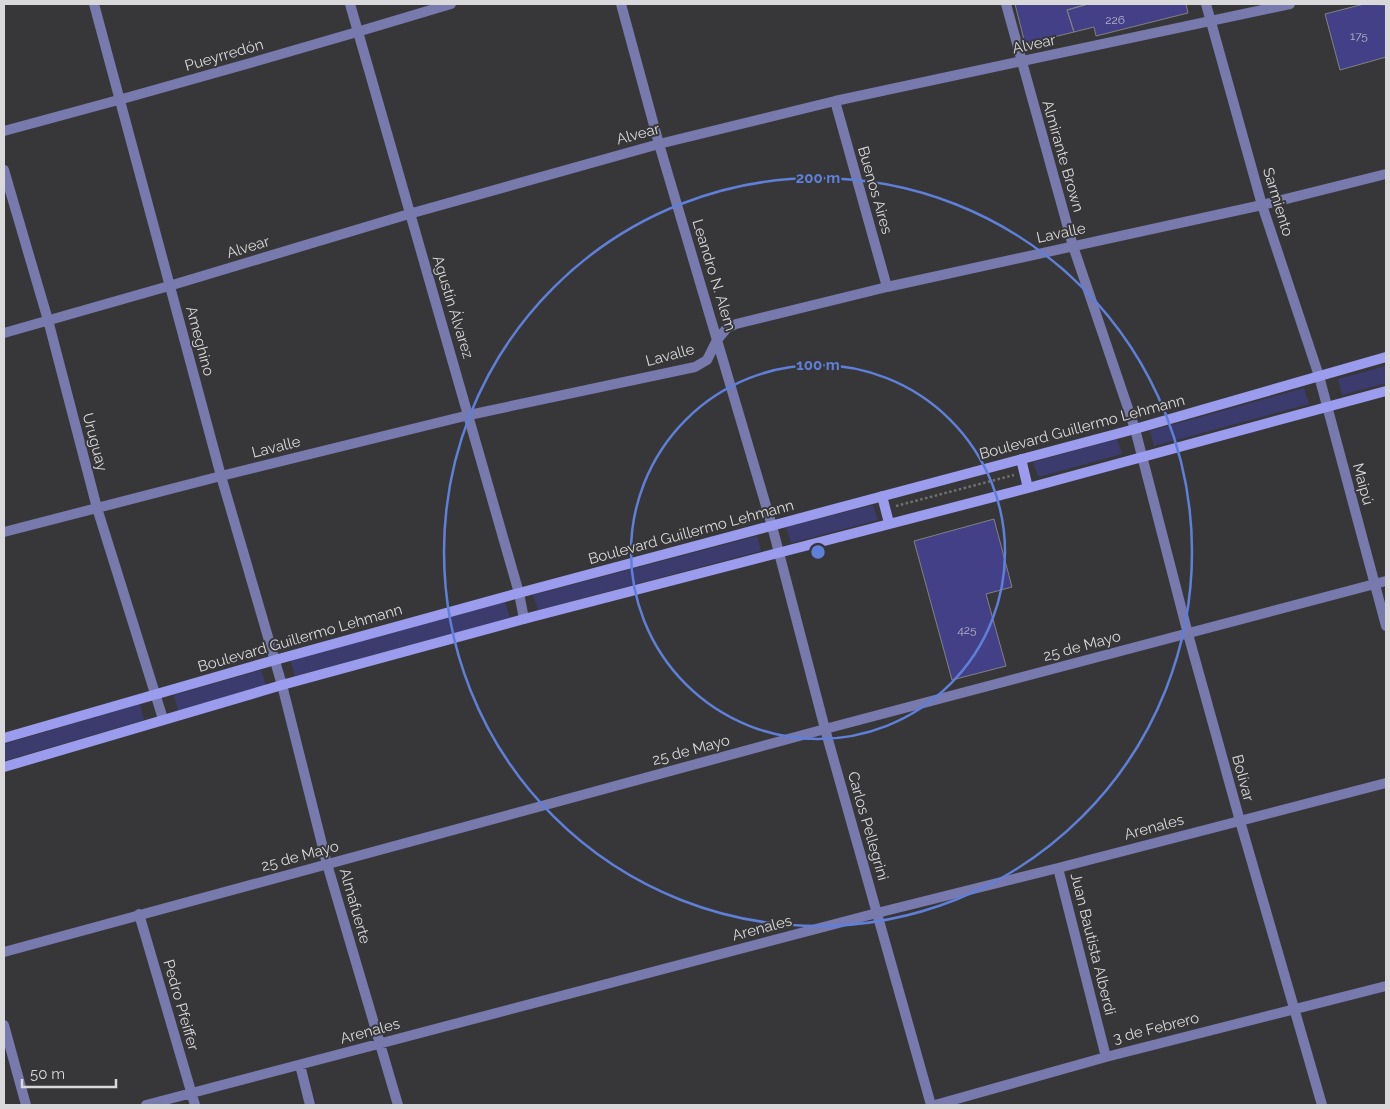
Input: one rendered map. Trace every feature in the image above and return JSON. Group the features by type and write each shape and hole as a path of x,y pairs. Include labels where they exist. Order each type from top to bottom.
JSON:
{"main road":[{"name":"Boulevard Guillermo Lehmann","path":"4,738 275,660 1135,429 1386,357"},
{"path":"4,768 282,685 524,619 1028,488 1386,391"},
{"path":"1021,459 1028,488"},
{"path":"882,496 889,524"}],"street":[{"name":"Ameghino","path":"94,4 221,476 282,685"},
{"name":"Agustín Álvarez","path":"350,4 469,415 519,593 524,619"},
{"name":"Pueyrredón","path":"4,131 120,100 451,4"},
{"name":"Leandro N. Alem","path":"621,4 659,144 780,554"},
{"name":"Almirante Brown","path":"1006,4 1073,246 1143,457"},
{"name":"Sarmiento","path":"1206,4 1262,205 1319,376 1327,407"},
{"name":"Alvear","path":"4,333 410,214 659,144 835,101 1290,4"},
{"name":"Buenos Aires","path":"835,101 887,287"},
{"name":"Uruguay","path":"4,170 48,320 97,508 163,720"},
{"name":"Lavalle","path":"4,532 469,415 695,367 707,360 717,340 726,328 736,324 887,287 1262,205 1386,174"},
{"name":"Maipú","path":"1327,407 1386,626"},
{"name":"Bolívar","path":"1143,457 1188,634 1322,1105"},
{"name":"Carlos Pellegrini","path":"780,554 825,729 932,1105"},
{"name":"25 de Mayo","path":"4,952 825,729 1386,581"},
{"name":"Almafuerte","path":"282,685 327,864 398,1105"},
{"name":"Arenales","path":"146,1105 877,913 1386,783"},
{"name":"Juan Bautista Alberdi","path":"1058,868 1106,1056"},
{"name":"Pedro Pfeiffer","path":"139,914 194,1105"},
{"name":"3 de Febrero","path":"935,1105 1106,1056 1386,986"},
{"path":"4,1025 26,1105"},
{"path":"300,1065 310,1105"}],"path":[{"path":"885,509 1024,472"}],"shaded area":[{"path":"1386,366 1386,383 1342,395 1338,379"},
{"path":"1304,388 1309,404 1154,446 1150,431"},
{"path":"1117,439 1122,454 1038,477 1033,462"},
{"path":"873,505 878,520 791,543 786,527"},
{"path":"757,536 761,551 538,610 533,595"},
{"path":"505,602 510,618 295,676 290,660"},
{"path":"261,670 266,685 178,711 174,695"},
{"path":"140,704 144,720 4,761 4,744"}],"building":[{"path":"1015,4 1088,4 1067,10 1074,32 1025,44"},
{"path":"1088,4 1186,4 1188,13 1096,36 1094,27 1074,32 1067,10"},
{"path":"1364,4 1386,5 1386,57 1340,70 1325,14"},
{"path":"994,519 1012,587 986,594 1006,666 952,680 914,541"}]}
